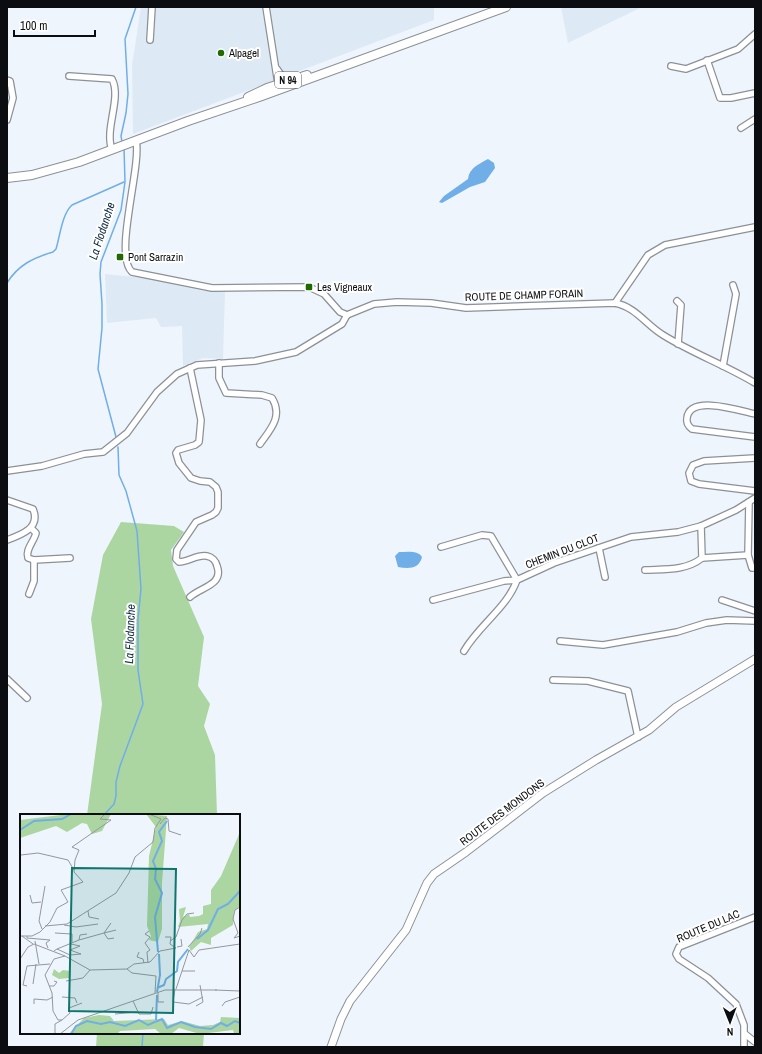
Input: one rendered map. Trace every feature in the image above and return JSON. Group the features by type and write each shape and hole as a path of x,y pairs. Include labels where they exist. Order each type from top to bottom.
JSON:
{"main road":[{"name":"N 94","path":"7,178 32,175 61,168 213,112 259,97 293,82 506,7"},
{"name":"N 94","path":"213,112 282,82 293,82"}],"street":[{"path":"150,40 152,7"},
{"path":"266,7 273,54 282,82"},
{"path":"671,66 686,68 738,50 755,34"},
{"path":"707,60 720,98 731,98 755,93"},
{"path":"277,69 282,82"},
{"path":"69,76 112,79 115,88 110,141 116,148"},
{"path":"7,80 10,81 13,98 7,120"},
{"path":"259,97 282,82"},
{"path":"741,128 755,119"},
{"path":"7,471 42,466 84,454 103,452 127,433 157,392 168,381 190,368 208,363 228,364 255,361 296,352 342,324 347,315 340,312 324,294 309,287 212,288 132,272 128,265 126,236 136,140"},
{"path":"615,302 648,256 655,250 665,245 755,227"},
{"path":"724,366 736,294 733,285"},
{"path":"678,300 681,305 678,344"},
{"name":"ROUTE DE CHAMP FORAIN","path":"347,315 374,304 397,302 431,303 466,308 615,302 629,308 661,334 678,344 755,383"},
{"path":"219,363 219,378 226,393 272,398 276,404 276,420 260,444"},
{"path":"190,368 201,420 199,442 195,445 178,450 177,457 179,463 191,478 210,482 216,487 218,508 212,515 196,522 177,550 176,559 180,562 184,562 201,556 207,556 213,558 220,573 218,578 213,583 190,597"},
{"path":"755,414 709,405 700,406 690,411 686,419 687,423 692,429 755,437"},
{"path":"755,458 704,461 693,465 690,473 691,481 700,484 755,491"},
{"name":"CHEMIN DU CLOT","path":"464,651 470,640 510,595 517,580 554,562 631,537 678,532 701,526 755,498"},
{"path":"7,500 33,509 35,519 32,528 25,533 7,540"},
{"path":"749,502 748,555 752,568 755,568"},
{"path":"701,526 702,558"},
{"path":"32,528 36,533 26,553 28,558 34,560 70,558"},
{"path":"433,600 504,581 517,580 491,536 482,535 440,547"},
{"path":"599,548 605,578"},
{"path":"645,570 685,567 696,563 702,558 748,555"},
{"path":"29,594 34,581 34,560"},
{"path":"722,600 755,611"},
{"path":"560,641 603,645 669,633 706,622 727,620 755,621"},
{"name":"ROUTE DES MONDONS","path":"331,1047 341,1020 350,1002 406,930 427,883 434,874 466,852 543,793 596,760 638,737 649,730 676,707 755,659"},
{"path":"7,679 27,698"},
{"path":"553,680 588,681 628,691 638,737"},
{"name":"ROUTE DU LAC","path":"744,1047 745,1034 743,1019 736,1004 708,978 678,959 676,954 679,947 755,917"},
{"path":"745,1034 755,1042"}],"shaded area":[{"path":"141,7 434,7 434,20 133,134 132,65"},
{"path":"561,7 642,7 568,43"},
{"path":"105,274 144,278 204,291 225,292 223,359 203,358 183,366 182,326 161,327 156,318 107,323"}],"green space":[{"path":"121,522 174,526 184,532 171,550 173,566 204,637 198,686 210,704 204,726 215,755 217,814 87,814 102,704 91,619 103,555"},
{"path":"97,1034 204,1034 203,1047 96,1047"}],"water":[{"path":"488,159 494,163 495,168 485,182 470,187 442,203 439,202 444,196 468,179 472,169"},
{"path":"399,552 418,553 422,557 421,561 413,567 398,567 395,556"}],"waterway":[{"name":"La Flodanche","path":"122,142 121,136 128,94 125,39 136,7"},
{"name":"La Flodanche","path":"116,437 98,369 102,328 100,274 101,262 121,210 125,182 124,148"},
{"path":"7,283 21,267 39,257 53,252 56,249 64,219 72,205 124,182"},
{"name":"La Flodanche","path":"105,814 114,804 116,796 116,782 120,766 143,704 138,670 138,619 141,589 137,531 126,491 119,475 118,447"},
{"name":"La Flodanche","path":"142,1047 143,1034"}],"place":[{"name":"Alpagel","path":"221,53"},
{"name":"Pont Sarrazin","path":"120,257"},
{"name":"Les Vigneaux","path":"309,287"}]}
